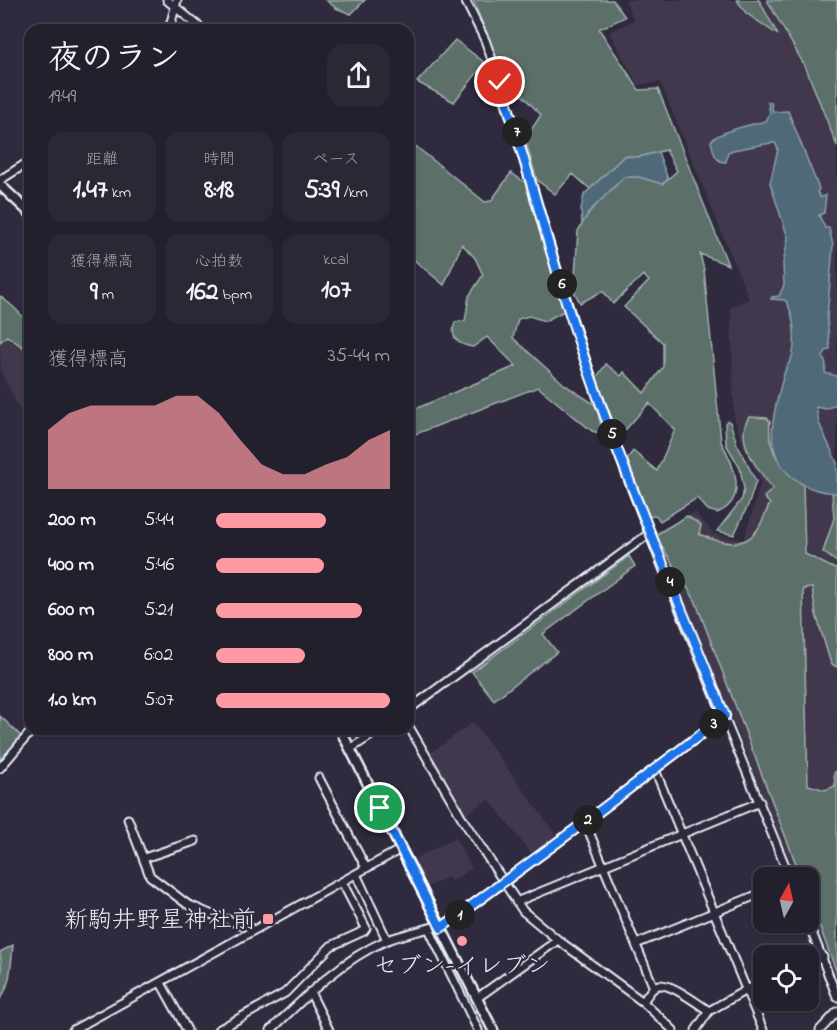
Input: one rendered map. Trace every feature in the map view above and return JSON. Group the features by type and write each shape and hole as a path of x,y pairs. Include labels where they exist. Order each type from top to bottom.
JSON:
{"main road":[{"path":"0,185 24,207"},
{"path":"343,735 493,1030"}],"street":[{"path":"167,0 177,4 197,24"},
{"path":"465,0 485,40 500,82 578,338 650,533 786,867"},
{"path":"171,24 177,4"},
{"path":"0,180 24,165"},
{"path":"414,706 650,533"},
{"path":"271,1030 310,992 345,963 387,940 440,926 503,883 725,716"},
{"path":"0,768 28,735"},
{"path":"350,750 372,735"},
{"path":"414,735 465,823 523,911 558,940 643,1002 673,1030"},
{"path":"655,770 762,1030"},
{"path":"319,778 366,868"},
{"path":"516,902 760,802"},
{"path":"128,819 150,876 187,904 249,927 252,931"},
{"path":"585,822 654,988"},
{"path":"144,858 195,841"},
{"path":"73,1030 401,849"},
{"path":"356,874 387,940"},
{"path":"218,1030 285,993 331,946 364,931 366,928 342,882"},
{"path":"636,944 753,896"},
{"path":"429,929 477,1030"},
{"path":"813,933 837,998"},
{"path":"477,998 558,940"},
{"path":"819,959 823,957"},
{"path":"161,983 187,1030"},
{"path":"643,1002 658,985 669,986 709,1011"},
{"path":"696,1030 709,1011 753,987"},
{"path":"310,992 328,1030"},
{"path":"820,1030 837,1012"}],"shaded area":[{"path":"625,0 837,0 837,980 818,933 819,867 792,867 653,533 695,512 714,534 744,540 761,482 743,446 734,416 731,307 749,299 660,82 638,85 609,32 634,20"},
{"path":"7,335 24,348 23,416 1,372 0,343"},
{"path":"473,722 558,837 533,856 489,799 465,815 429,754"},
{"path":"455,838 472,868 451,881 448,877 425,888 412,860"}],"green space":[{"path":"365,0 351,14 336,8 327,1"},
{"path":"473,0 613,0 625,17 599,29 639,90 658,89 728,265 700,254 704,270 721,442 736,481 733,500 717,513 708,510 697,498 660,521 656,515 649,517 627,459 633,451 657,471 675,430 649,403 619,437 596,378 606,364 621,376 624,372 644,393 663,367 663,343 624,307 649,281 643,275 613,304 603,291 580,303 574,291 578,231 589,212 624,177 639,177 662,184 677,171 666,150 639,157 624,156 590,189 573,174 555,194 537,180 525,139 541,115 503,75"},
{"path":"737,0 759,0 778,35 746,13"},
{"path":"767,0 837,0 837,146 806,68"},
{"path":"455,40 485,63 454,102 417,82"},
{"path":"414,145 485,202 491,201 511,173 526,183 564,311 545,321 529,316 518,319 513,338 565,385 597,406 602,432 592,431 538,387 414,435 414,409 516,366 487,337 473,347 456,340 453,332 455,322 465,321 469,296 483,275 475,258 462,244 444,285 414,260 414,207 417,201 414,198"},
{"path":"0,296 24,319 24,348 7,336 0,342"},
{"path":"749,417 767,418 770,422 773,451 782,466 803,485 805,554 837,568 837,667 831,664 816,614 812,588 803,589 808,785 825,790 835,786 834,773 837,771 837,973 819,925 819,867 797,867 695,600 658,540 657,534 687,516 701,525 699,534 722,542 745,540 757,530 770,504 764,497 773,489 750,455 744,435"},
{"path":"730,422 737,444 756,481 749,503 734,535 717,531 742,499 744,489 740,468 726,444 725,423"},
{"path":"832,492 837,493 837,562 823,552 834,518"},
{"path":"629,556 635,566 543,634 557,652 494,700 472,672"},
{"path":"0,716 21,736 0,762"},
{"path":"13,945 8,981 0,999 0,972 2,971 0,952"}],"water":[{"path":"768,102 771,102 773,112 788,111 819,189 817,192 821,198 826,195 824,213 819,215 825,228 829,228 833,245 827,318 830,349 823,357 826,364 825,373 837,376 837,404 826,409 816,407 819,423 837,463 837,493 812,489 791,476 781,466 773,441 774,414 785,371 792,356 794,340 794,325 788,305 785,300 771,299 779,296 784,285 783,263 788,238 770,183 778,149 775,143 771,143 733,150 728,152 726,162 722,162 715,155 711,141 728,131 766,121 770,113"},
{"path":"658,152 668,179 662,184 639,177 624,177 589,212 582,224 581,209 584,195 624,156 639,157"}],"place":[{"name":"新駒井野星神社前","path":"268,919"},
{"name":"セブン-イレブン","path":"462,941"}],"route":[{"path":"380,808 441,928 725,716 650,533 601,404 578,338 500,82"}]}
